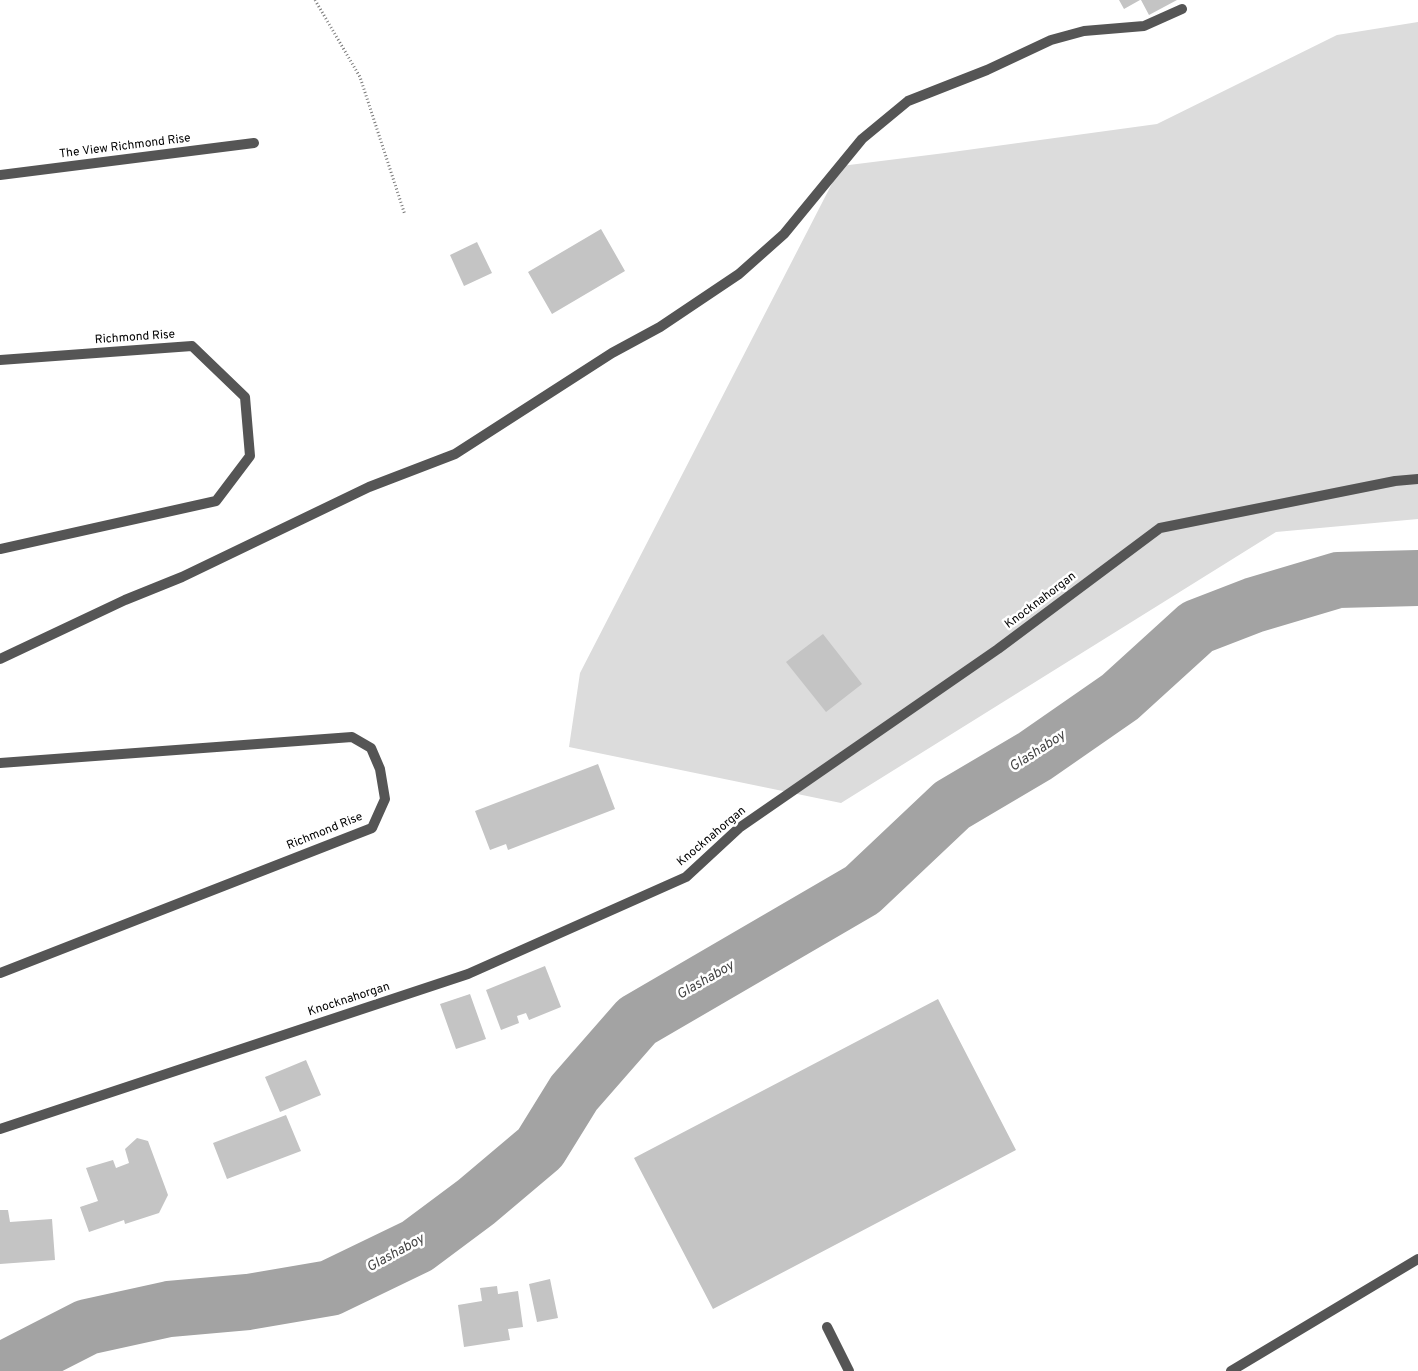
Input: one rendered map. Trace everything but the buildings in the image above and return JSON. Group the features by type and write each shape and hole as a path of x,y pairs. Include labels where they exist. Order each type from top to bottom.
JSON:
{"street":[{"path":"0,659 125,600 182,577 369,487 455,454 612,353 660,327 739,274 784,234 862,139 908,100 987,70 1051,40 1084,31 1144,26 1182,9"},
{"name":"The View Richmond Rise","path":"0,175 254,143"},
{"name":"Richmond Rise","path":"0,360 192,346 245,397 250,456 216,501 0,548"},
{"name":"Knocknahorgan","path":"0,1129 468,974 686,877 739,828 998,649 1160,528 1396,481 1418,480"},
{"name":"Richmond Rise","path":"0,763 352,737 371,748 380,769 385,799 372,828 0,973"},
{"path":"1231,1371 1418,1259"},
{"path":"827,1327 849,1371"}],"path":[{"path":"315,0 360,77 405,215"}],"shaded area":[{"path":"1418,22 1418,519 1276,532 841,803 569,747 580,673 841,166 1157,124 1337,35"}],"waterway":[{"name":"Glashaboy","path":"1,1371 87,1327 169,1309 248,1302 330,1288 417,1246 476,1202 540,1148 574,1093 637,1021 862,890 952,805 1035,756 1120,697 1197,627 1254,605 1338,580 1418,578"}]}
